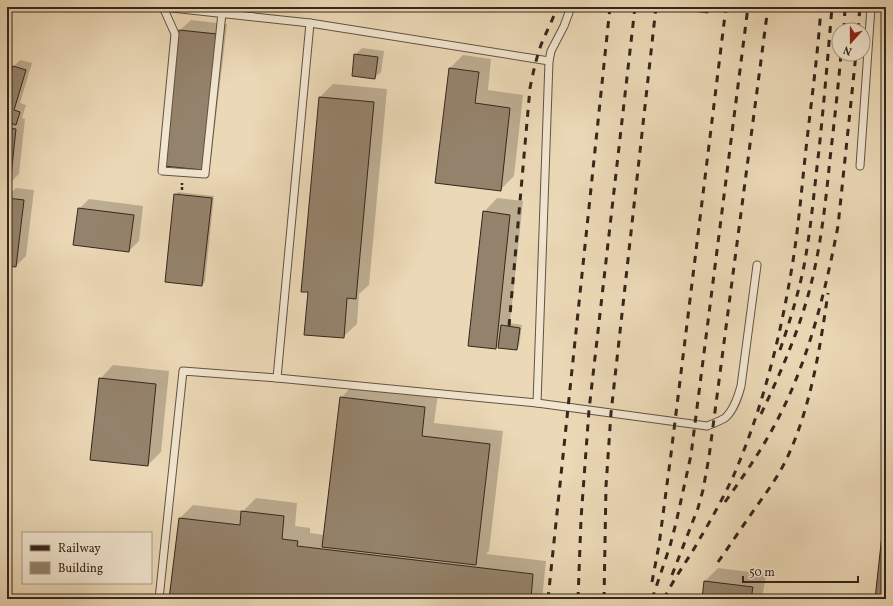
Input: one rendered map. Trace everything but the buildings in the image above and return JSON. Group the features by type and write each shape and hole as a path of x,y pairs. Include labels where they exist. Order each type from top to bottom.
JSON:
{"lane":[{"path":"222,13 205,174 162,171 175,34 163,7 222,13 310,23 549,61"},
{"path":"537,403 549,61 551,51 564,26 571,7"},
{"path":"860,166 871,7"},
{"path":"277,378 310,23"},
{"path":"159,599 183,371 277,378 537,403 707,426 724,418 732,409 737,399 741,386 757,265"}],"railway":[{"path":"7,22 13,7"},
{"path":"509,326 530,88 539,50 557,7"},
{"path":"548,599 610,7"},
{"path":"578,599 581,519 589,410 635,7"},
{"path":"604,599 606,486 611,413 656,7"},
{"path":"652,582 659,545 671,454 726,7"},
{"path":"652,599 670,546 691,455 748,7"},
{"path":"672,575 698,508 709,457 768,7"},
{"path":"664,599 708,525 733,477 753,426 769,374 782,321 799,220 821,7"},
{"path":"780,350 798,291 808,241 821,132 832,7"},
{"path":"844,22 845,7"},
{"path":"859,22 860,7"},
{"path":"761,414 791,346 803,312 813,276 819,247 825,203 840,62"},
{"path":"725,502 762,447 785,405 805,355 821,304 838,226 855,62"},
{"path":"718,562 776,478 795,439 814,377 828,293"}]}
